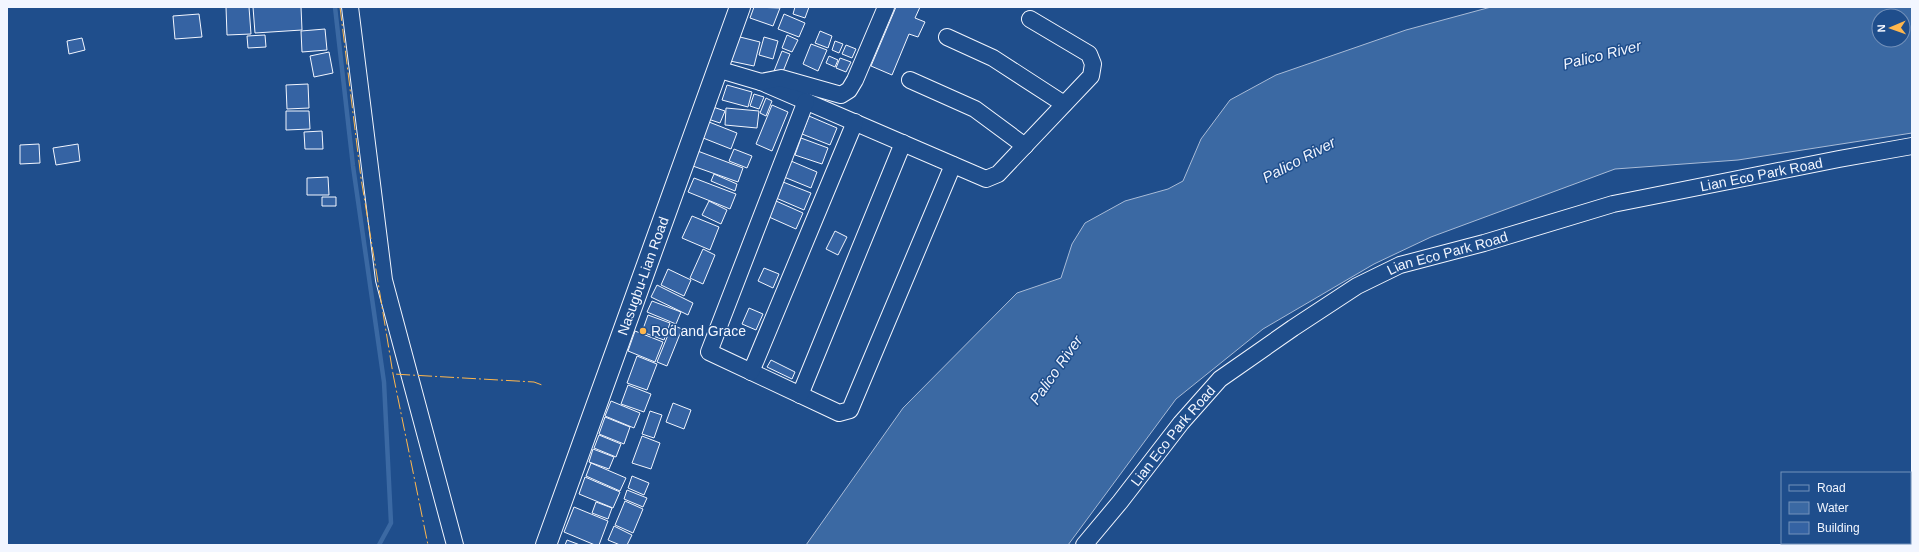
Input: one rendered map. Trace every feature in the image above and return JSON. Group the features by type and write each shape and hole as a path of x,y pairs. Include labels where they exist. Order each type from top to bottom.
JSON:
{"main road":[{"name":"Nasugbu-Lian Road","path":"546,545 740,7"}],"street":[{"path":"350,7 384,280 455,545"},
{"path":"761,82 781,78 841,95 849,90 855,80 886,7"},
{"path":"717,69 761,82 986,179 998,174 1091,76 1093,64 1089,54 1030,19"},
{"path":"947,37 993,58 1064,104"},
{"path":"910,80 975,109 1024,146"},
{"path":"806,101 709,352 839,413 850,410 953,165"},
{"path":"751,372 855,122"},
{"path":"800,396 903,144"},
{"name":"Lian Eco Park Road","path":"1084,545 1120,502 1181,423 1220,379 1357,286 1400,265 1484,243 1613,204 1838,159 1912,146"}],"water":[{"name":"Palico River","path":"1491,7 1912,7 1912,133 1738,160 1615,169 1431,237 1374,264 1263,329 1176,399 1068,545 806,545 903,408 1017,293 1061,278 1072,244 1085,223 1125,201 1168,189 1183,181 1201,139 1230,100 1276,75 1406,30"}],"building":[{"path":"226,7 249,7 251,34 227,35"},
{"path":"253,7 301,7 302,30 255,33"},
{"path":"754,7 780,8 773,26 750,18"},
{"path":"795,7 809,7 805,18 793,14"},
{"path":"896,7 920,7 915,18 925,22 918,37 909,34 892,75 871,66"},
{"path":"199,14 202,37 175,39 173,16"},
{"path":"784,14 805,23 799,37 778,29"},
{"path":"325,29 327,50 302,52 301,31"},
{"path":"820,31 832,36 828,48 815,43"},
{"path":"265,35 266,47 248,48 247,36"},
{"path":"787,35 798,40 792,52 782,48"},
{"path":"736,36 760,42 754,66 730,61"},
{"path":"764,37 778,41 773,59 759,55"},
{"path":"82,38 85,50 69,54 67,41"},
{"path":"835,41 843,44 839,53 832,50"},
{"path":"811,44 827,50 818,71 803,64"},
{"path":"846,45 856,49 852,58 842,54"},
{"path":"782,51 790,54 782,74 774,71"},
{"path":"329,52 333,73 314,77 310,56"},
{"path":"829,56 838,60 835,67 826,63"},
{"path":"840,58 851,62 846,72 836,68"},
{"path":"308,84 309,108 287,109 286,85"},
{"path":"727,85 752,92 748,107 722,100"},
{"path":"754,94 764,97 759,109 750,106"},
{"path":"766,98 772,101 766,116 760,113"},
{"path":"772,105 788,112 772,151 756,144"},
{"path":"713,107 725,111 720,123 708,119"},
{"path":"726,108 759,111 757,128 725,125"},
{"path":"286,111 309,111 310,129 286,130"},
{"path":"809,116 837,128 830,145 802,134"},
{"path":"704,120 737,133 731,149 698,136"},
{"path":"322,131 323,149 305,149 304,132"},
{"path":"801,138 828,148 822,164 795,155"},
{"path":"39,144 40,163 20,164 20,145"},
{"path":"78,144 80,161 56,165 53,148"},
{"path":"734,149 752,156 747,168 729,161"},
{"path":"695,150 743,168 738,182 690,165"},
{"path":"791,161 817,172 811,188 784,177"},
{"path":"714,174 737,184 735,191 711,181"},
{"path":"328,177 329,195 307,195 307,178"},
{"path":"694,178 736,194 730,209 688,192"},
{"path":"783,182 811,193 804,210 776,198"},
{"path":"322,197 336,197 336,206 322,206"},
{"path":"709,201 727,210 721,224 702,215"},
{"path":"776,201 803,213 796,229 769,217"},
{"path":"692,216 719,227 710,250 682,238"},
{"path":"835,231 847,237 838,255 826,249"},
{"path":"703,249 715,255 703,284 690,278"},
{"path":"764,268 779,274 773,288 758,281"},
{"path":"668,269 691,280 684,296 661,285"},
{"path":"657,285 693,303 688,315 651,297"},
{"path":"652,301 681,312 676,324 647,312"},
{"path":"749,308 763,314 756,330 742,324"},
{"path":"648,315 670,323 664,340 642,332"},
{"path":"672,325 682,329 667,366 657,362"},
{"path":"635,331 663,342 655,362 628,351"},
{"path":"637,356 657,364 647,390 627,383"},
{"path":"771,360 795,372 792,379 767,367"},
{"path":"628,385 651,394 644,412 621,404"},
{"path":"611,401 640,413 634,428 605,416"},
{"path":"673,403 691,410 684,429 666,422"},
{"path":"650,411 662,415 654,438 642,434"},
{"path":"605,417 630,427 624,444 599,434"},
{"path":"599,435 621,444 616,457 594,448"},
{"path":"642,436 660,443 651,469 632,463"},
{"path":"593,449 614,457 609,469 589,462"},
{"path":"591,463 626,478 620,491 586,476"},
{"path":"632,476 649,483 644,495 628,488"},
{"path":"585,477 620,492 613,508 579,494"},
{"path":"627,490 647,498 643,507 624,499"},
{"path":"625,501 643,509 633,533 615,525"},
{"path":"596,502 612,508 608,519 592,513"},
{"path":"574,507 608,521 599,545 595,545 564,532"},
{"path":"614,526 632,535 627,545 620,545 608,540"},
{"path":"567,540 580,545 565,545"}],"waterway":[{"path":"335,7 353,166 384,382 391,523 379,545"}],"power":[{"path":"340,7 361,178 393,374 534,382 542,385"},
{"path":"393,374 428,545"}],"place":[{"name":"Rod and Grace","path":"643,331"}]}
